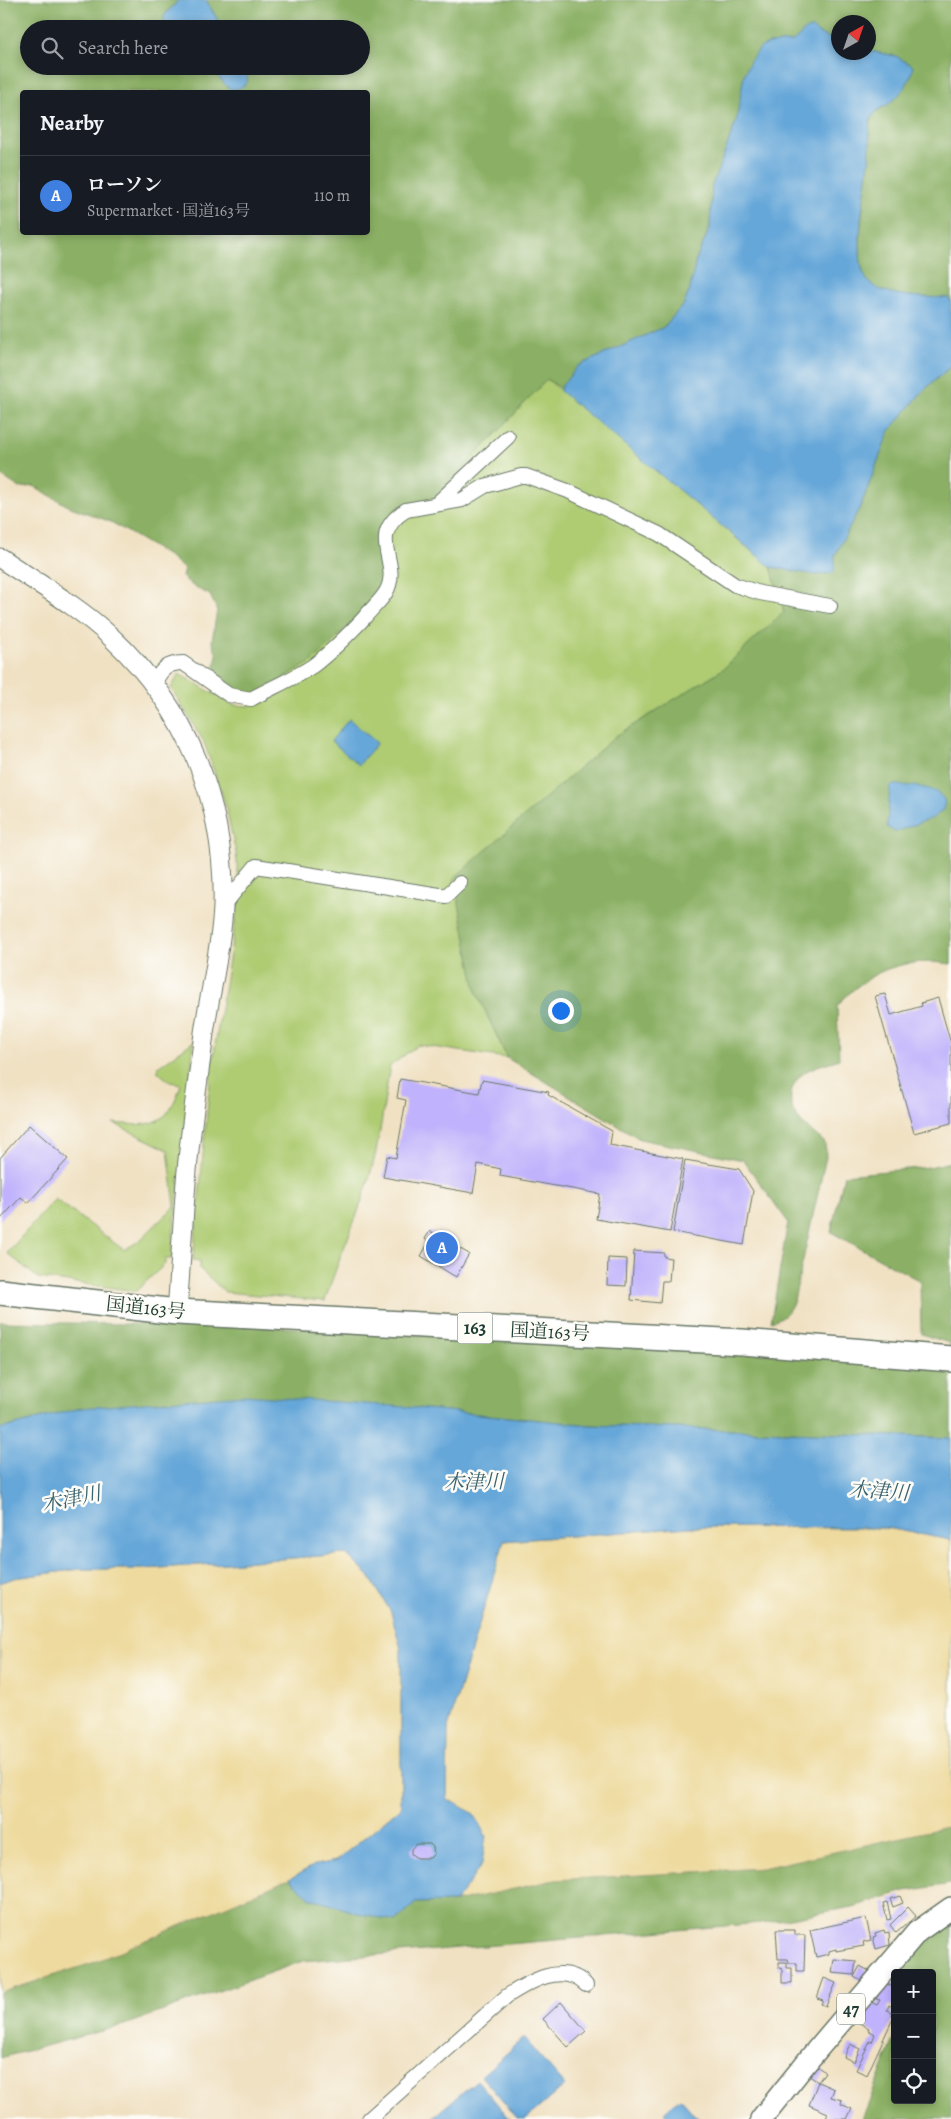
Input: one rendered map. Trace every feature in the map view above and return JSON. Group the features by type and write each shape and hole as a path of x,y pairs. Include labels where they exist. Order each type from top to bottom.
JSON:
{"highway":[{"name":"国道163号","path":"0,1292 177,1312 742,1342 951,1359"}],"main road":[{"name":"47","path":"761,2119 917,1932 951,1908"}],"street":[{"path":"434,505 508,437"},
{"path":"155,685 163,669 175,663 183,663 229,694 251,699 314,665 353,630 386,592 390,572 385,541 393,520 406,510 462,500 485,486 521,476 526,476 568,491 658,534 735,585 760,593 830,606"},
{"path":"0,558 66,602 110,636 155,685 176,716 193,749 207,784 220,850 223,906 220,940 205,1029 188,1158 177,1312"},
{"path":"223,906 256,866 446,896 460,883"},
{"path":"369,2119 506,1996 529,1982 545,1976 561,1974 576,1976 586,1985"}],"green space":[{"path":"0,0 179,0 166,13 165,20 20,20 20,75 216,75 231,90 244,75 370,75 370,20 218,20 206,0 951,0 951,301 948,298 905,296 882,291 873,287 867,281 862,271 860,240 869,159 870,125 876,112 890,103 896,56 876,52 876,15 831,15 831,39 807,29 793,42 769,44 762,47 750,61 744,75 736,122 712,186 710,228 696,260 690,289 684,304 664,327 578,366 560,388 547,379 433,501 401,506 390,514 383,525 385,579 379,596 313,661 252,696 232,690 213,678 217,655 212,641 217,610 210,595 194,587 182,577 184,569 170,557 111,522 68,506 34,486 20,488 0,475"},
{"path":"951,366 951,964 934,962 902,965 874,975 862,983 837,1006 839,1059 807,1071 797,1080 791,1098 793,1111 803,1124 825,1143 826,1157 794,1300 786,1314 771,1321 788,1222 743,1160 640,1139 507,1058 476,991 454,878 616,736 723,669 784,612 771,567 816,575 833,573 835,555 861,505 889,432 923,391"},
{"path":"547,379 771,567 784,612 723,669 616,736 476,991 507,1058 418,1045 390,1066 372,1168 362,1201 325,1301 225,1292 200,1269 200,1261 193,1260 211,1071 240,892 236,853 225,803 204,742 171,688 179,674 233,705 250,706 252,696 390,514 401,506 433,501"},
{"path":"194,1041 171,1259 165,1259 165,1264 136,1291 38,1278 7,1253 55,1199 124,1250 139,1241 175,1206 168,1150 113,1123 149,1123 157,1121 164,1116 171,1108 181,1084 170,1082 158,1072 158,1067"},
{"path":"951,1162 951,1349 949,1343 921,1334 920,1281 831,1232 844,1175 929,1167"},
{"path":"0,1322 257,1326 800,1356 951,1370 951,1438 590,1425 406,1407 81,1408 0,1429"},
{"path":"951,1826 951,1884 905,1891 853,1907 761,1923 303,1961 124,2025 0,2058 0,1993 95,1962 289,1879 311,1898 395,1921 415,1903 455,1902 554,1880 762,1868"},
{"path":"951,1918 951,2119 862,2119 891,2047 891,2104 936,2104 936,1969 893,1969 914,1944"}],"sand":[{"path":"690,1527 886,1528 951,1540 951,1826 762,1868 554,1880 455,1902 468,1885 447,1800 448,1728 504,1541"},
{"path":"346,1554 369,1576 391,1612 401,1649 401,1807 336,1861 315,1865 289,1879 95,1962 0,1993 0,1583 14,1578 80,1569 146,1569"}],"water":[{"path":"179,0 206,0 218,20 164,20 164,16"},
{"path":"812,28 831,39 831,60 876,60 876,52 896,56 913,66 911,76 902,91 890,103 876,112 871,120 869,160 860,237 861,266 868,281 883,291 905,296 948,298 951,301 951,366 923,391 889,432 861,505 835,555 834,573 816,575 771,567 560,391 560,388 578,366 664,327 684,304 690,289 696,260 710,228 712,186 736,122 744,75 750,61 761,47 769,44 793,42 807,29"},
{"path":"216,75 248,75 247,83 240,88 231,90"},
{"path":"349,719 377,743 359,765 331,741"},
{"path":"890,786 915,786 937,792 945,802 943,810 933,818 895,832 887,827"},
{"name":"木津川","path":"245,1395 406,1407 590,1425 951,1438 951,1540 886,1528 690,1527 504,1541 448,1728 447,1799 473,1813 486,1836 482,1864 455,1902 416,1903 395,1921 357,1913 311,1898 289,1879 315,1865 336,1861 401,1807 401,1649 391,1612 369,1576 346,1554 146,1569 80,1569 14,1578 0,1583 0,1429 81,1408"},
{"path":"524,2038 565,2085 526,2119 518,2119 481,2076"},
{"path":"477,2080 510,2119 432,2118"},
{"path":"680,2098 698,2119 670,2119 664,2112"}],"building":[{"path":"885,994 891,1015 922,1006 921,1003 938,998 951,1044 951,1123 914,1133 875,996"},
{"path":"400,1079 479,1093 482,1080 549,1092 548,1095 612,1131 610,1145 683,1159 670,1232 596,1219 600,1194 500,1176 501,1169 478,1164 473,1193 383,1177 387,1156 396,1158 406,1100 397,1098"},
{"path":"29,1125 68,1159 28,1203 21,1197 0,1220 0,1158"},
{"path":"685,1160 739,1169 753,1191 744,1245 673,1232"},
{"path":"430,1231 469,1254 456,1277 421,1256 429,1242 425,1239"},
{"path":"634,1251 664,1253 664,1257 671,1258 669,1281 662,1281 660,1303 631,1300"},
{"path":"608,1258 627,1259 626,1286 607,1285"},
{"path":"416,1844 430,1844 433,1847 434,1854 430,1858 417,1858 411,1854 411,1849"},
{"path":"900,1896 903,1903 893,1907 890,1899"},
{"path":"887,1902 891,1919 887,1920 883,1903"},
{"path":"908,1907 916,1916 896,1933 890,1925"},
{"path":"866,1918 871,1940 863,1942 864,1946 836,1951 836,1949 829,1951 829,1954 816,1957 810,1930"},
{"path":"776,1930 795,1930 795,1935 805,1935 804,1971 797,1971 797,1963 789,1963 788,1959 778,1959"},
{"path":"884,1930 885,1933 889,1932 890,1945 876,1949 873,1937 876,1936 875,1933"},
{"path":"834,1959 856,1961 854,1975 832,1973"},
{"path":"779,1962 787,1962 787,1968 792,1968 792,1983 782,1983 782,1969 779,1968"},
{"path":"860,1966 869,1971 863,1982 854,1977"},
{"path":"824,1978 836,1983 826,2006 821,2004 823,2000 817,1998"},
{"path":"886,1983 891,1986 891,2006 889,2005 887,2010 891,2011 891,2023 867,2075 856,2070 875,2034 868,2030 869,2028 859,2023 869,2001 877,2005 880,2000 876,1999 881,1989 883,1990"},
{"path":"561,2002 586,2031 568,2047 543,2019"},
{"path":"850,2044 860,2049 854,2062 844,2057"},
{"path":"815,2065 825,2072 818,2082 808,2075"},
{"path":"818,2082 834,2089 831,2097 842,2100 841,2104 852,2109 847,2119 826,2119 828,2113 809,2105"}],"place":[{"name":"ローソン","path":"442,1248"}]}
